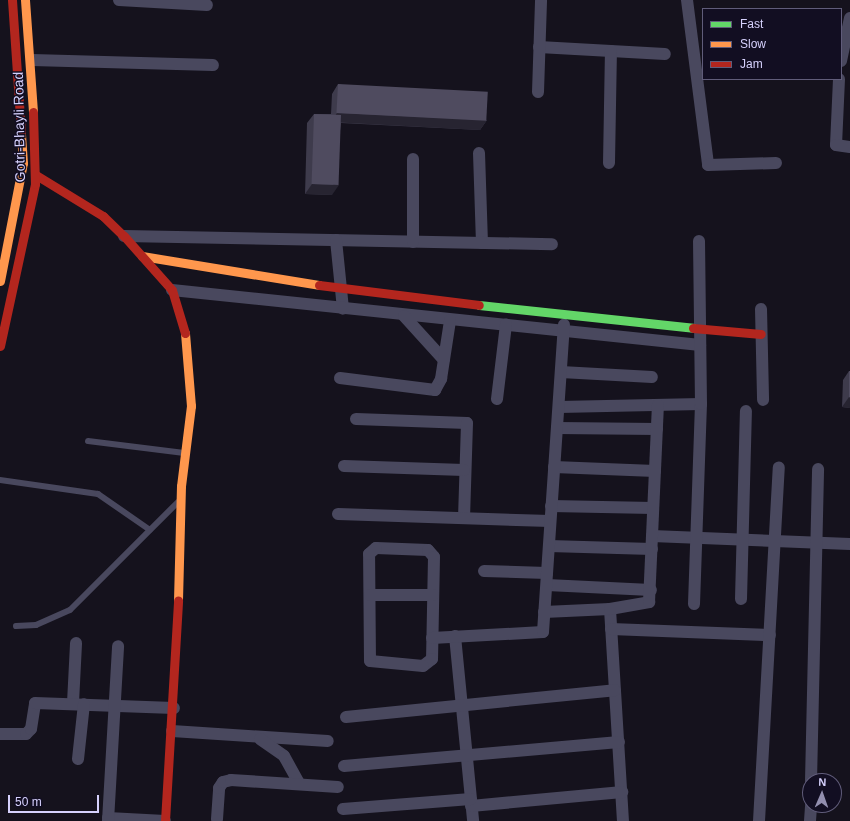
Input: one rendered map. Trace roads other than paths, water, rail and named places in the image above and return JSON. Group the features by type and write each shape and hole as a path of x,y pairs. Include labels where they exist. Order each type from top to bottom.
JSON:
{"street":[{"name":"Gotri-Bhayli Road","path":"0,281 23,163 12,0"},
{"name":"Gotri-Bhayli Road","path":"0,346 36,175 32,60 26,0"},
{"path":"119,0 207,5"},
{"path":"538,92 541,0"},
{"path":"687,0 708,165 776,163"},
{"path":"842,56 850,18"},
{"path":"539,47 665,54"},
{"path":"609,163 612,51"},
{"path":"32,60 212,65"},
{"path":"839,80 836,145 850,147"},
{"path":"479,152 482,243"},
{"path":"413,159 413,242"},
{"path":"36,175 103,216 124,236 172,290 181,312 189,355 191,406 180,499 174,708 165,821 108,819 118,646"},
{"path":"124,236 552,244"},
{"path":"336,240 343,309"},
{"path":"694,604 698,538 700,404 699,241"},
{"path":"142,256 341,288 565,316 700,330 761,334"},
{"path":"172,290 450,321 506,325 700,345"},
{"path":"760,309 763,400"},
{"path":"404,316 444,360"},
{"path":"432,638 543,632 565,316"},
{"path":"340,378 435,390 444,360 450,321"},
{"path":"497,399 506,325"},
{"path":"561,372 652,377"},
{"path":"558,407 700,404"},
{"path":"544,612 610,609 646,604 651,590 658,405"},
{"path":"741,599 741,540 746,411"},
{"path":"356,419 467,423 464,470 464,518"},
{"path":"557,428 657,429"},
{"path":"344,466 464,470"},
{"path":"554,467 655,471"},
{"path":"759,821 779,468"},
{"path":"811,773 818,469"},
{"path":"552,506 653,508"},
{"path":"338,514 550,521"},
{"path":"652,536 850,544"},
{"path":"549,546 652,549"},
{"path":"376,548 432,552 433,595 432,659 423,666 370,661 369,554 376,548"},
{"path":"484,571 548,573"},
{"path":"547,585 651,590"},
{"path":"370,595 433,595"},
{"path":"610,609 623,821"},
{"path":"611,629 770,635"},
{"path":"455,636 473,821"},
{"path":"76,643 79,703 78,759"},
{"path":"346,717 616,690"},
{"path":"0,734 26,734 31,729 35,703 79,703 174,708"},
{"path":"172,731 328,740"},
{"path":"255,736 284,756 298,784"},
{"path":"344,766 619,742"},
{"path":"217,819 223,782 298,784 338,787"},
{"path":"343,809 622,792"}],"lane":[{"path":"88,441 185,453"},
{"path":"0,480 98,494 150,530"},
{"path":"16,626 36,625 70,610 180,499"}]}
